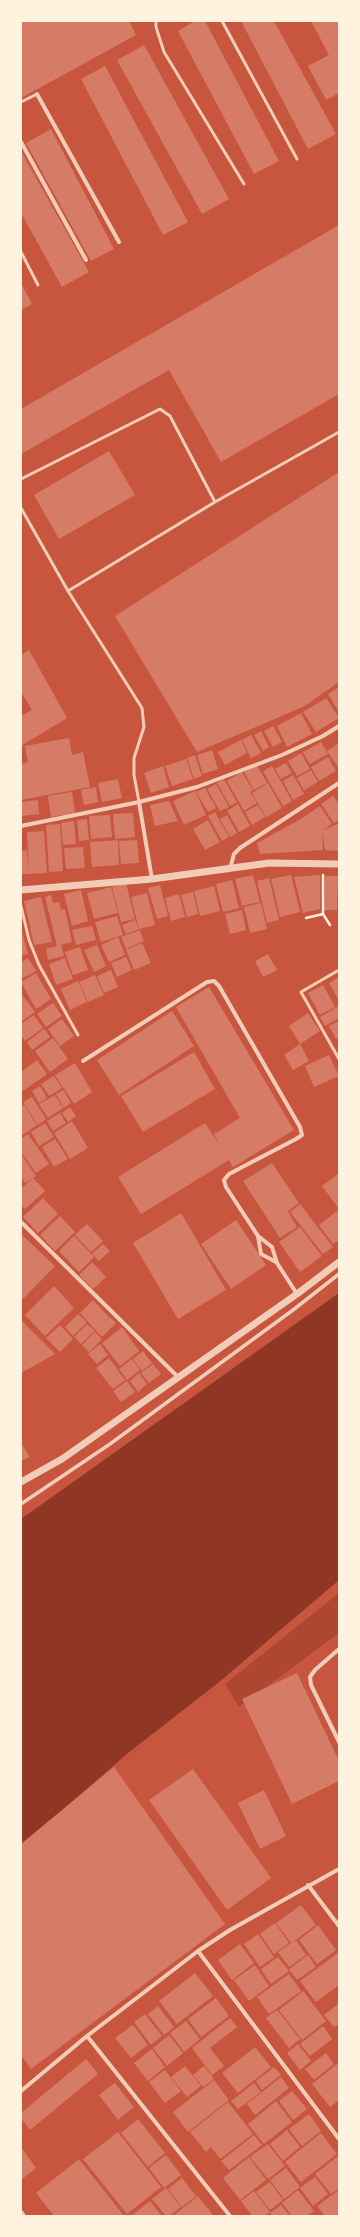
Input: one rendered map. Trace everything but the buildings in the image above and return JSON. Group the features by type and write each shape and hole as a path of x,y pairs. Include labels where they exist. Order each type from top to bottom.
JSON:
{"street":[{"path":"36,94 119,242"},
{"path":"21,142 86,260"},
{"path":"21,826 139,802 197,787 282,755 323,736 339,726"},
{"path":"230,869 234,854 240,848 339,783"},
{"path":"139,802 152,879"},
{"path":"21,890 152,879 270,864 322,862 339,864"},
{"path":"83,1061 208,982 214,982 220,986 300,1127 302,1135 229,1174 224,1180 226,1187 258,1236 272,1247 277,1263 297,1294"},
{"path":"21,1222 178,1377"},
{"path":"258,1236 261,1254 277,1263"},
{"path":"21,1482 62,1459 297,1294 339,1262"},
{"path":"21,1504 110,1444 293,1310 339,1274"},
{"path":"339,1649 315,1670 310,1677 311,1685 339,1742"},
{"path":"21,2091 87,2036 198,1951 230,1930 308,1885 339,1870"},
{"path":"308,1885 339,1926"},
{"path":"198,1951 339,2139"},
{"path":"87,2036 230,2216"},
{"path":"21,2212 24,2216"}],"lane":[{"path":"156,21 156,27 164,52 244,184"},
{"path":"222,21 297,159"},
{"path":"21,102 36,94"},
{"path":"21,252 38,285"},
{"path":"21,479 160,409 170,416 215,502"},
{"path":"68,591 215,502 339,432"},
{"path":"21,508 68,591 142,708 144,727 134,758 134,775 139,802"},
{"path":"21,906 28,940 39,965 78,1035"},
{"path":"339,970 301,992 339,1060"}],"path":[{"path":"322,862 323,914 330,925"},
{"path":"306,918 323,914"}],"shaded area":[{"path":"339,1293 339,1580 218,1683 128,1753 21,1846 21,1519"},
{"path":"339,1593 339,1633 239,1707 225,1684"}]}
